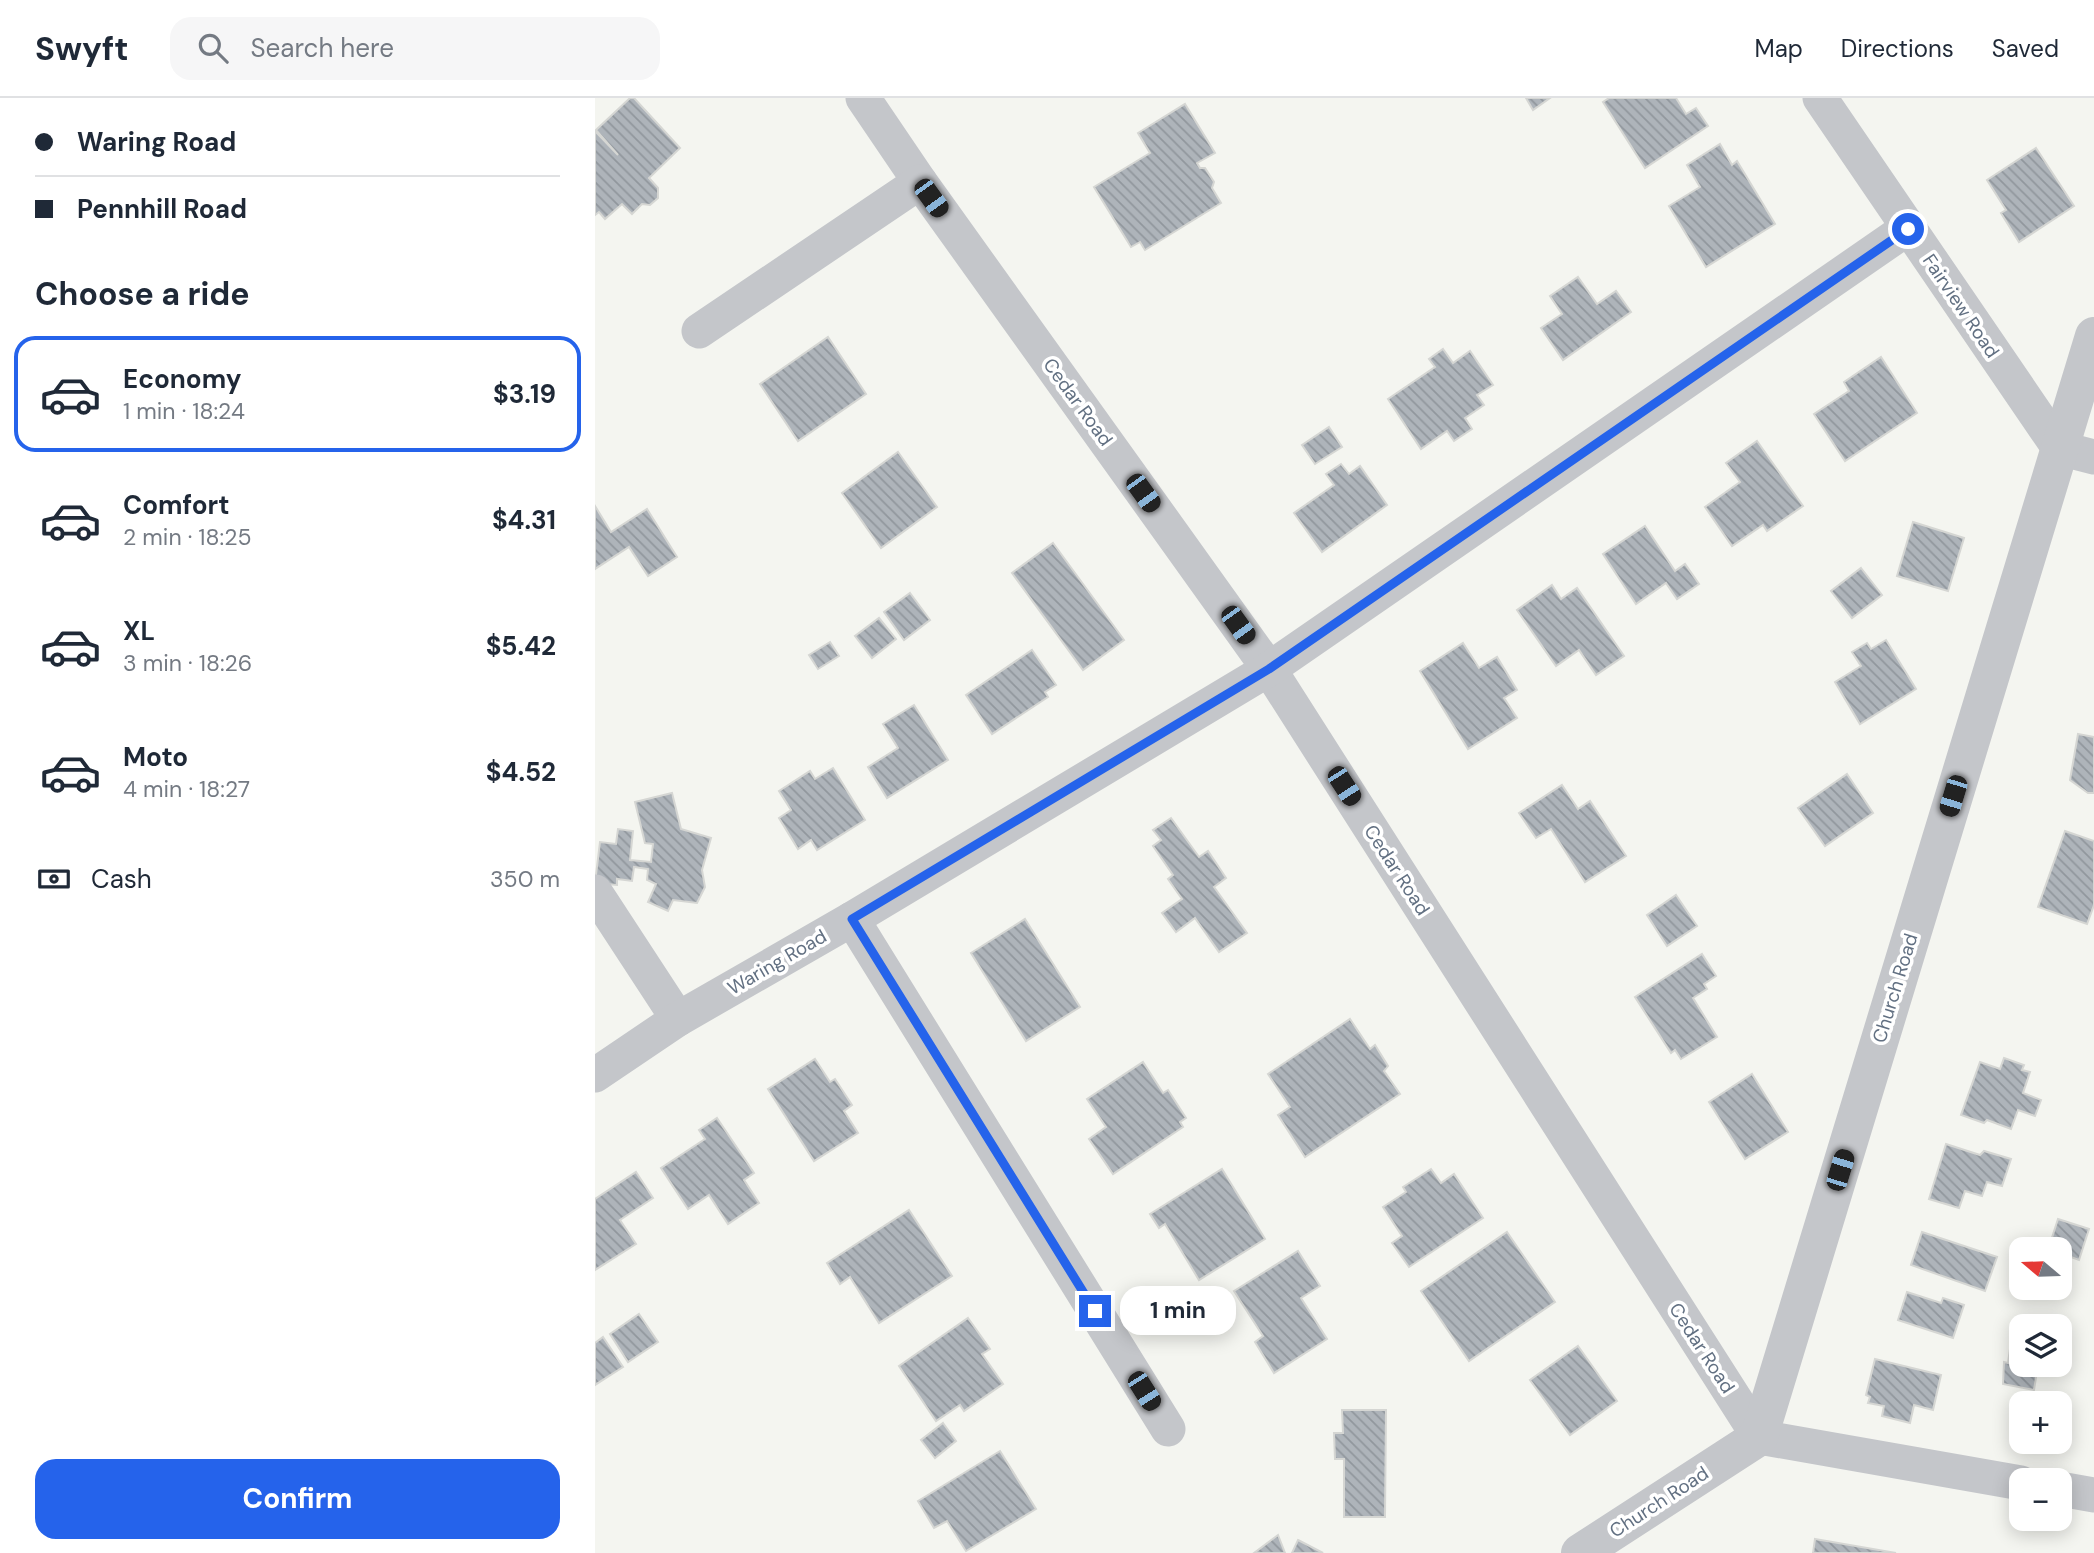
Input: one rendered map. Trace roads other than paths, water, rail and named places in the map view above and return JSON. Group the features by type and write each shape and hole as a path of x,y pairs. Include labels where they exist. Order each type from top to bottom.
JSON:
{"street":[{"name":"Cedar Road","path":"863,98 920,182 1269,669 1759,1437"},
{"name":"Fairview Road","path":"1820,98 1908,229 2076,453"},
{"path":"699,331 920,182"},
{"name":"Waring Road","path":"595,1075 678,1019 852,919 1269,669 1908,229"},
{"name":"Church Road","path":"1580,1553 1759,1437 2076,453 2094,336"},
{"path":"595,892 678,1019"},
{"path":"852,919 1168,1429"},
{"path":"1759,1437 2009,1481"},
{"path":"2072,1491 2094,1495"}]}
